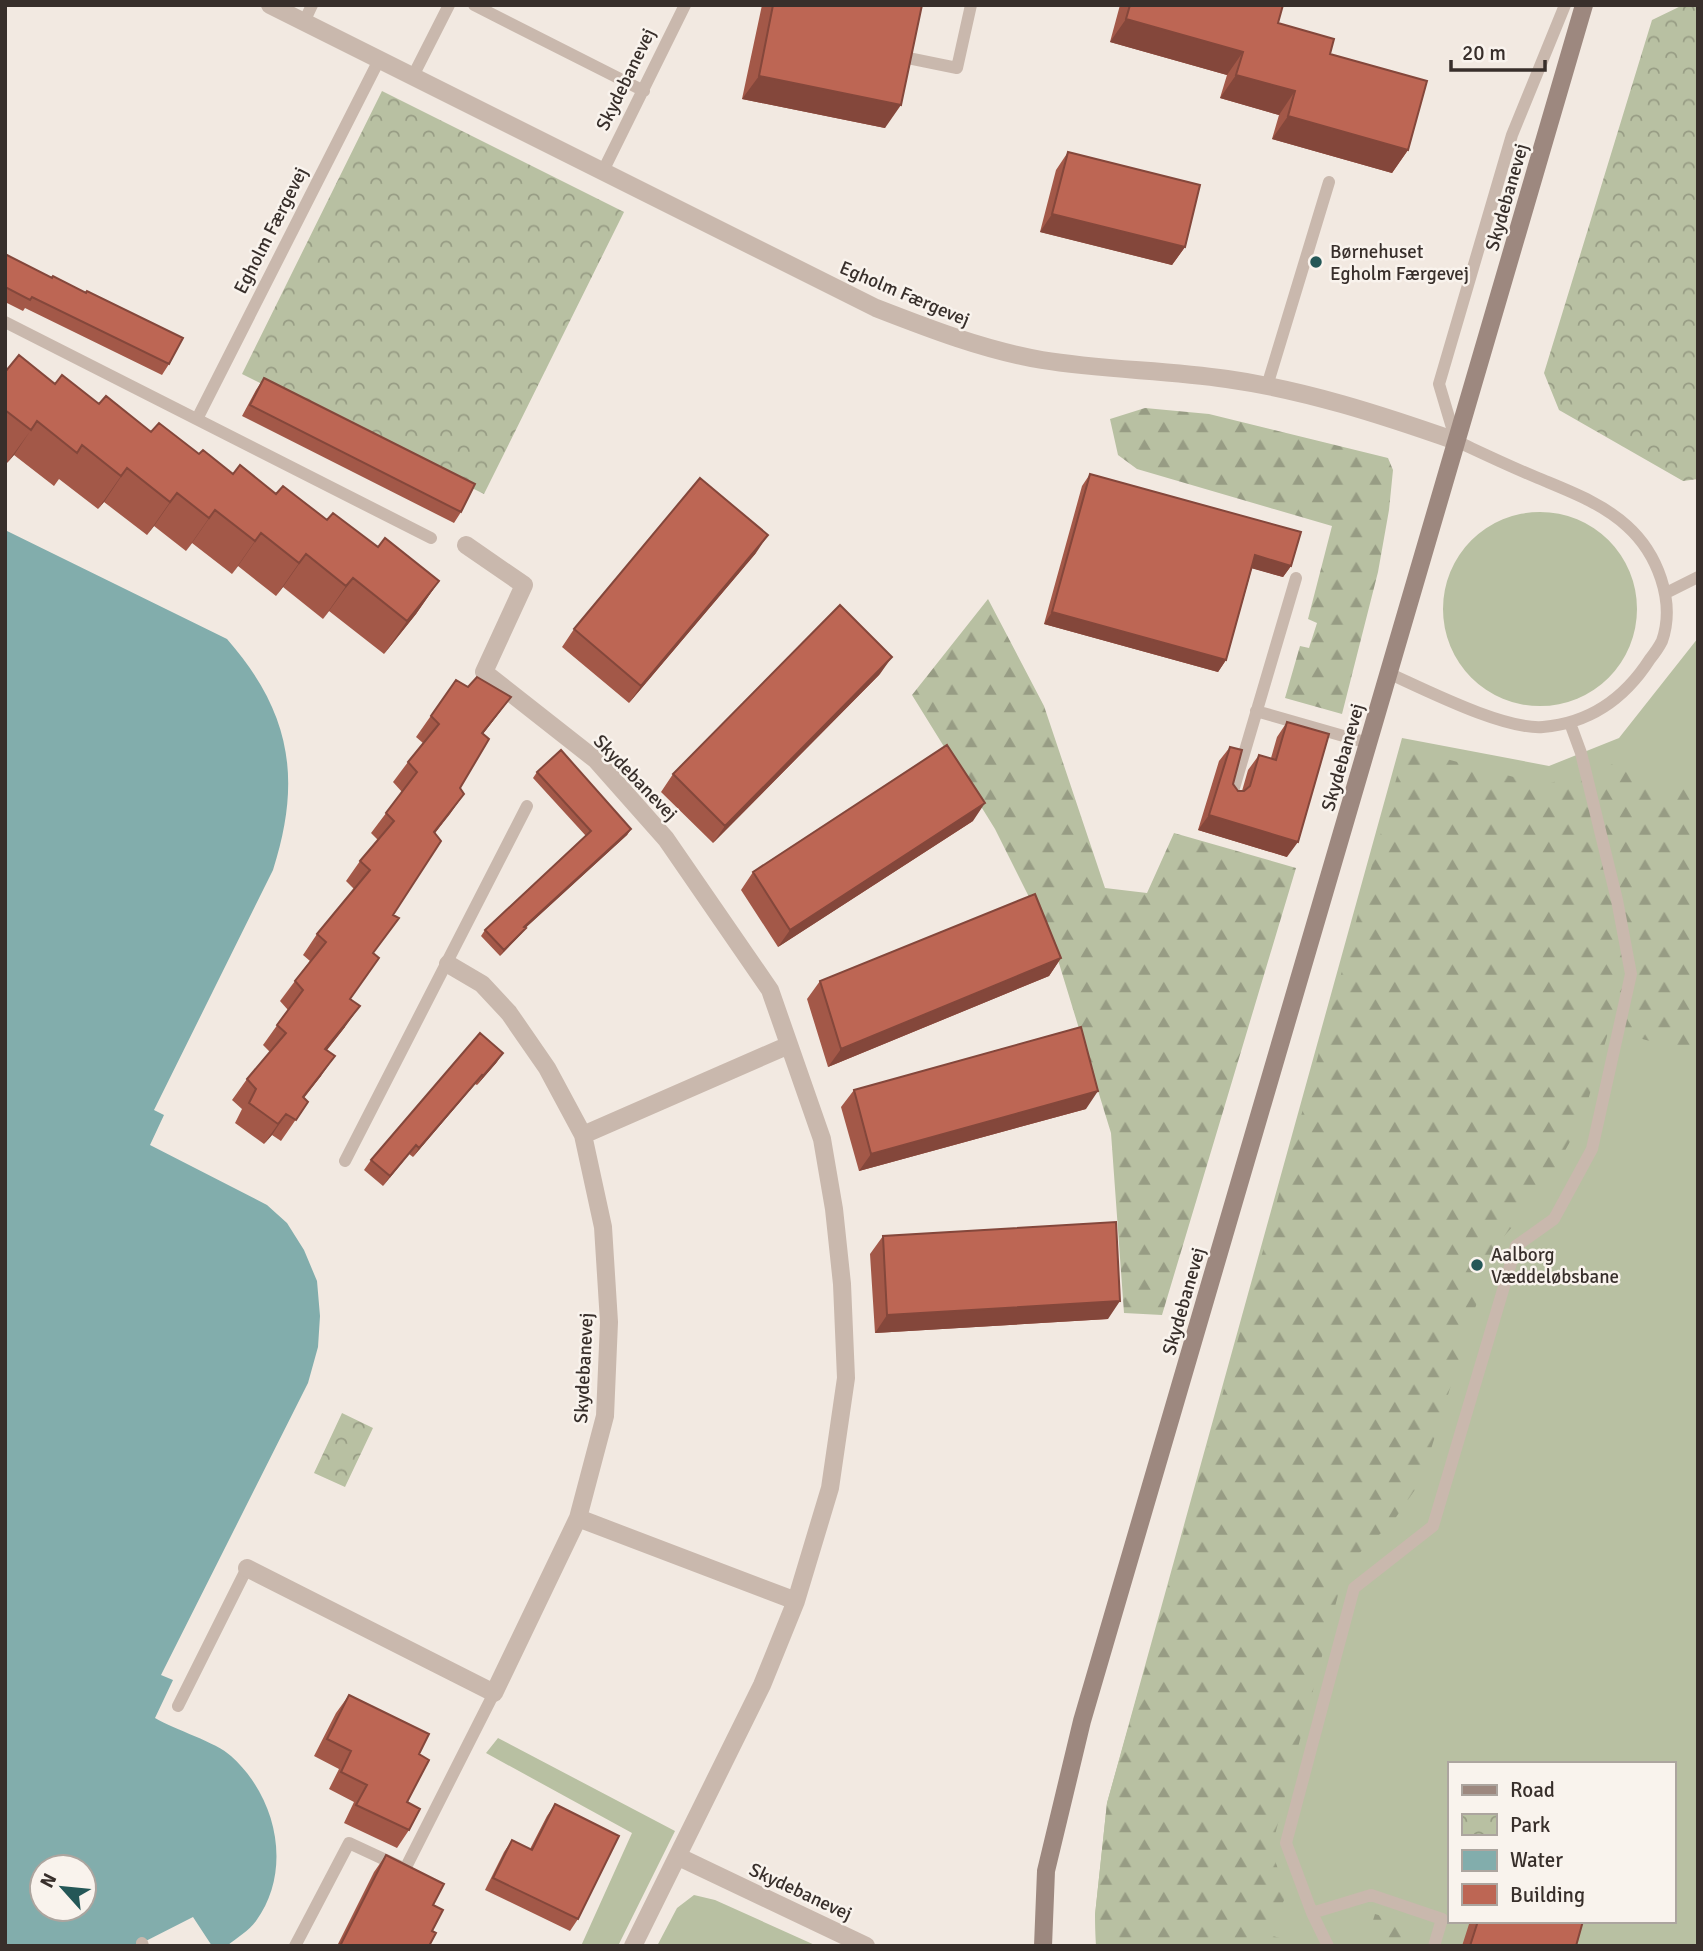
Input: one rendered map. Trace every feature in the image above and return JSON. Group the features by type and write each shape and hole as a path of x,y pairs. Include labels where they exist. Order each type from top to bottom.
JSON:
{"street":[{"name":"Egholm Færgevej","path":"270,5 876,308 956,339 1042,360 1227,379 1267,386 1372,412 1456,441"},
{"name":"Skydebanevej","path":"1043,1946 1046,1871 1082,1721 1584,5"},
{"name":"Skydebanevej","path":"466,545 524,585 484,672 596,760 666,839 770,990 822,1139 834,1209 842,1284 846,1378 830,1488 796,1601 762,1685 634,1946"},
{"name":"Skydebanevej","path":"448,964 482,984 509,1013 547,1068 583,1135 603,1227 609,1322 605,1416 578,1518 494,1693"},
{"path":"583,1135 789,1045"},
{"path":"578,1518 796,1601"},
{"path":"247,1568 494,1693"},
{"name":"Skydebanevej","path":"679,1857 866,1946"}],"lane":[{"path":"304,22 312,5"},
{"path":"412,76 449,5"},
{"path":"474,5 644,91"},
{"name":"Skydebanevej","path":"603,171 685,5"},
{"path":"908,58 957,68 971,5"},
{"path":"1388,673 1462,706 1513,724 1540,727 1570,723 1611,704 1639,676 1661,642 1666,593 1651,557 1628,526 1599,505 1456,441 1439,384 1512,135 1565,5"},
{"name":"Egholm Færgevej","path":"197,419 379,60"},
{"path":"1267,386 1329,182"},
{"path":"5,322 431,538"},
{"path":"1666,593 1698,577"},
{"path":"1231,798 1296,578"},
{"path":"1256,711 1368,743"},
{"path":"1328,1946 1312,1913 1286,1843 1354,1588 1433,1526 1516,1245 1554,1219 1592,1149 1631,974 1617,900 1581,753 1570,723"},
{"path":"345,1161 527,806"},
{"path":"178,1706 247,1568"},
{"name":"Skydebanevej","path":"295,1946 349,1843 405,1869 494,1693"},
{"path":"1312,1913 1371,1895 1442,1919 1434,1946"}],"green space":[{"path":"1683,5 1698,6 1698,479 1683,481 1559,410 1544,373 1652,20"},
{"path":"382,91 624,212 484,494 242,374"},
{"path":"1145,408 1209,414 1388,458 1393,470 1378,572 1342,714 1285,698 1300,646 1309,648 1317,623 1308,619 1332,526 1137,469 1118,455 1110,419"},
{"path":"1540,512 1577,519 1609,540 1630,572 1637,609 1630,646 1609,678 1577,699 1540,706 1503,699 1471,678 1450,646 1443,609 1450,572 1471,540 1503,519"},
{"path":"988,599 1044,706 1105,888 1147,893 1174,833 1296,868 1162,1315 1124,1313 1111,1133 1054,947 995,829 912,695"},
{"name":"Aalborg Væddeløbsbane","path":"1698,638 1698,1946 1096,1946 1095,1915 1107,1803 1402,738 1549,766 1619,738"},
{"path":"1405,748 1544,785 1617,763 1664,804 1698,778 1698,1054 1609,1030 1582,1120 1531,1205 1494,1248 1421,1481 1392,1523 1355,1557 1342,1580 1271,1850 1287,1893 1269,1935 1298,1943 1299,1946 1096,1946 1095,1915 1107,1803"},
{"path":"342,1413 373,1428 345,1487 314,1473"},
{"path":"498,1738 675,1831 618,1946 581,1946 632,1833 486,1753"},
{"path":"694,1895 715,1900 817,1946 657,1946 677,1908"},
{"path":"1375,1914 1426,1929 1421,1946 1365,1946"}],"water":[{"path":"5,530 227,639 249,666 265,693 285,748 288,776 287,806 273,870 154,1110 164,1115 150,1145 267,1205 287,1223 304,1250 317,1281 320,1316 318,1347 308,1383 161,1675 173,1680 155,1718 224,1751 247,1773 260,1792 275,1835 274,1879 267,1901 256,1921 227,1946 212,1946 193,1917 136,1946 5,1946"}],"building":[{"path":"773,5 922,5 901,105 759,76"},
{"path":"1130,5 1283,5 1278,23 1334,39 1330,54 1427,81 1408,150 1288,116 1295,91 1236,75 1243,52 1126,19"},
{"path":"1068,152 1200,185 1185,247 1052,214"},
{"path":"5,254 183,338 169,364 32,297 30,300 5,287"},
{"path":"19,355 55,384 62,375 99,404 106,396 151,432 159,423 199,454 203,450 233,474 240,465 276,494 283,486 327,520 333,513 378,547 385,538 439,581 407,621 353,578 346,586 306,554 299,563 261,533 255,541 215,510 209,518 177,493 170,502 127,468 121,476 82,445 77,453 37,421 31,430 5,410 5,372"},
{"path":"264,378 475,484 461,512 250,405"},
{"path":"1090,474 1301,532 1291,566 1255,555 1226,660 1052,612"},
{"path":"700,478 768,535 641,686 574,629"},
{"path":"840,605 892,657 725,826 673,774"},
{"path":"477,677 511,697 482,733 489,739 460,788 464,794 434,832 441,841 393,915 399,918 373,953 379,958 350,999 360,1006 325,1049 335,1056 303,1097 308,1102 296,1120 286,1114 278,1124 249,1103 256,1089 247,1079 286,1033 277,1025 303,990 295,981 326,942 317,934 370,870 360,861 394,821 386,813 417,772 408,762 439,724 431,716 456,680 468,687"},
{"path":"1287,722 1329,734 1298,842 1209,815 1230,747 1242,750 1233,784 1238,791 1244,791 1250,786 1259,755 1276,760"},
{"path":"947,745 985,803 790,930 753,872"},
{"path":"561,750 631,829 524,927 526,928 504,950 485,930 591,831 537,772"},
{"path":"1035,894 1061,958 841,1049 820,981"},
{"path":"1081,1027 1098,1091 871,1154 854,1090"},
{"path":"480,1033 503,1053 419,1148 416,1145 390,1176 371,1160"},
{"path":"1116,1222 1120,1301 887,1315 883,1236"},
{"path":"349,1695 429,1734 419,1754 429,1760 407,1802 420,1809 409,1830 356,1805 367,1785 341,1772 351,1751 327,1739"},
{"path":"555,1804 619,1836 578,1919 493,1878 512,1840 532,1850"},
{"path":"386,1855 444,1884 433,1905 443,1910 432,1931 436,1933 429,1946 340,1946"},
{"path":"1477,1923 1582,1923 1576,1946 1470,1946"}],"place":[{"name":"Børnehuset Egholm Færgevej","path":"1316,262"},
{"name":"Aalborg Væddeløbsbane","path":"1477,1265"}]}
